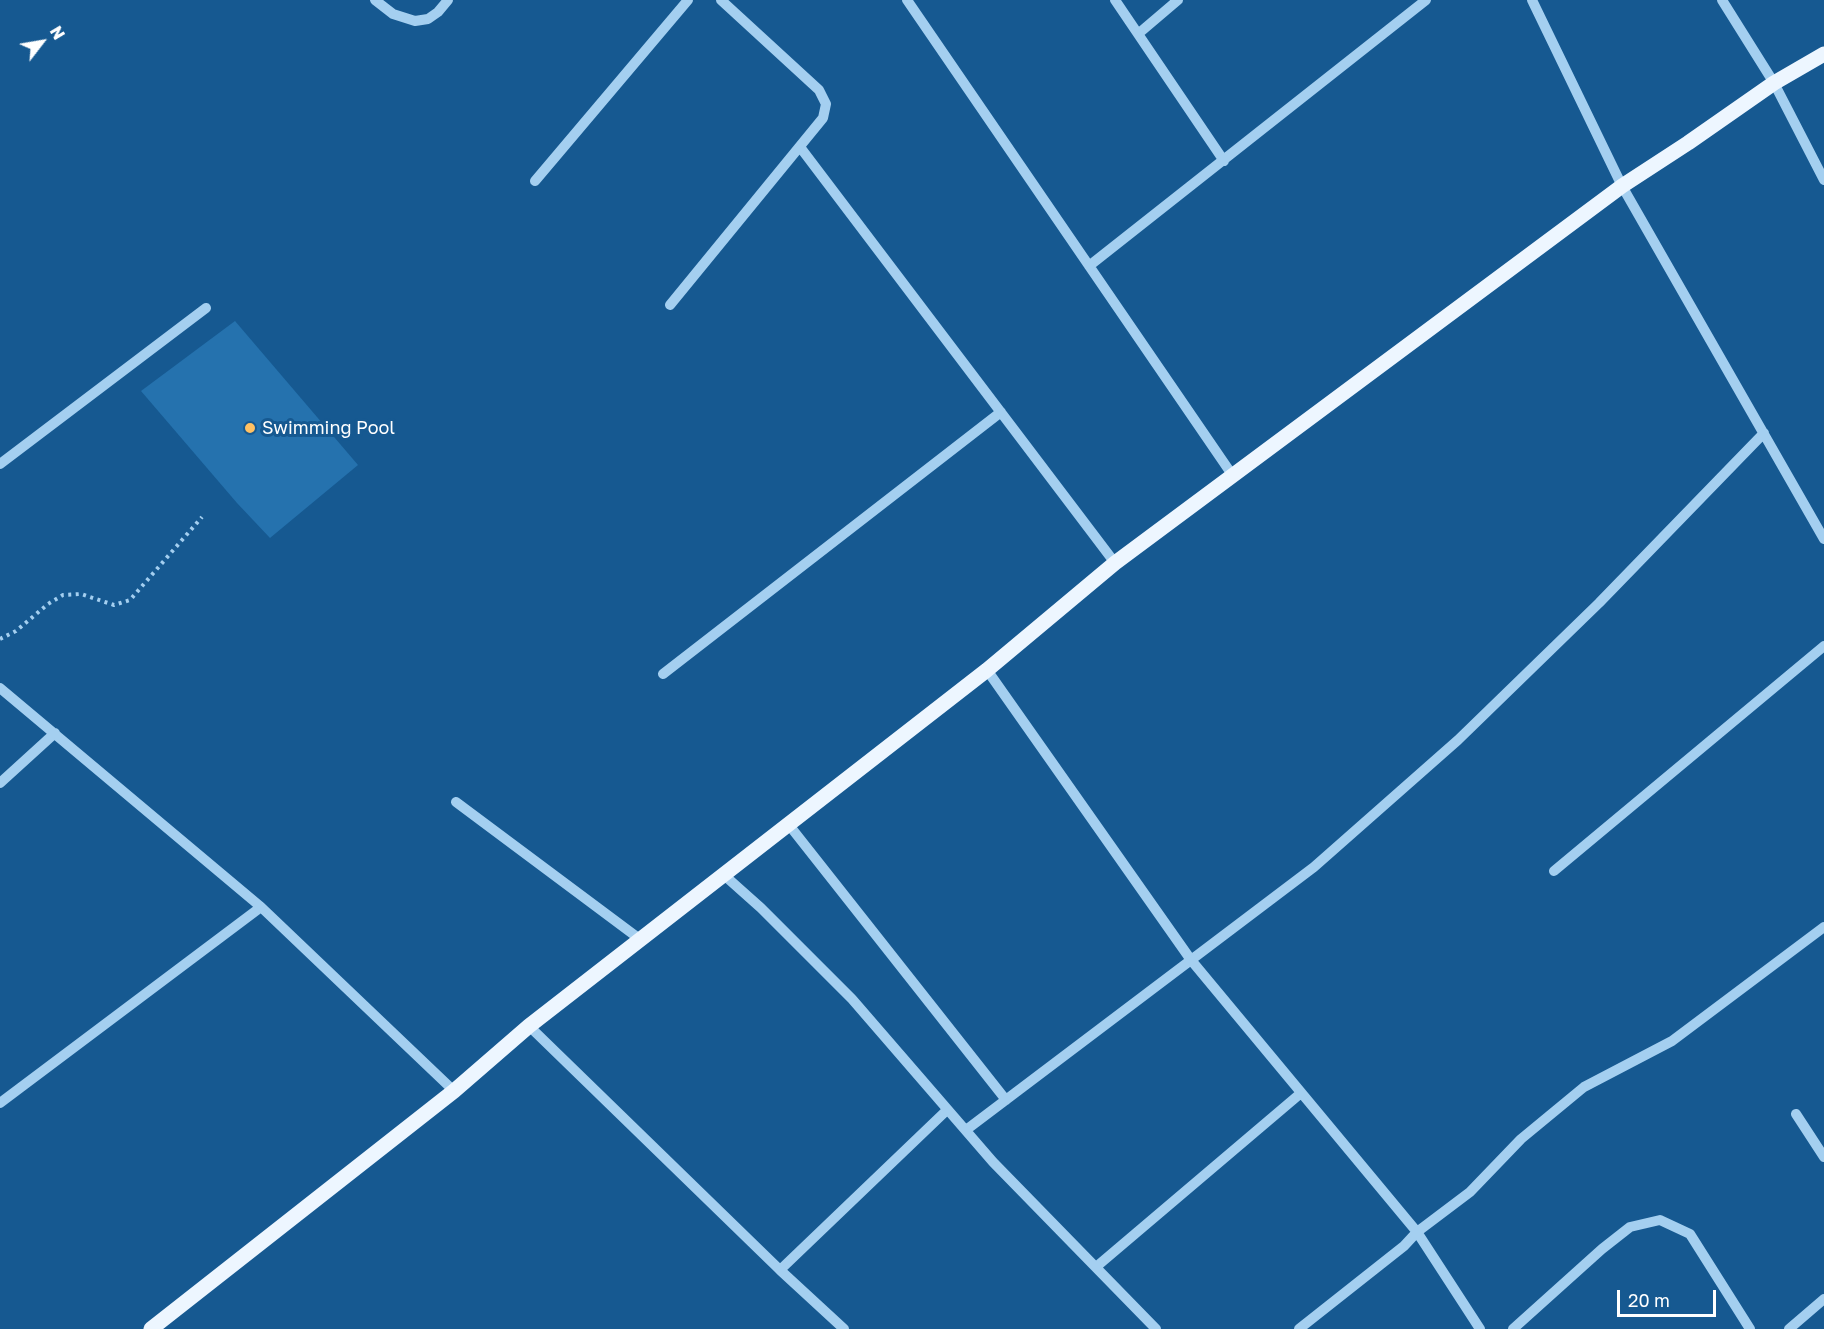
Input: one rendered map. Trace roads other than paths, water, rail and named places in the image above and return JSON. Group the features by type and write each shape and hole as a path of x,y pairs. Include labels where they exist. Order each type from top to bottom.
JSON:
{"main road":[{"path":"151,1329 454,1091 529,1026 987,670 1115,563 1622,186 1774,83 1824,54"}],"street":[{"path":"375,0 393,14 415,21 428,19 438,12 448,0"},
{"path":"535,181 688,0"},
{"path":"670,305 823,118 826,104 819,90 721,0"},
{"path":"907,0 1233,476"},
{"path":"1115,0 1224,161"},
{"path":"1138,34 1178,0"},
{"path":"1089,266 1426,0"},
{"path":"1532,0 1622,186 1824,539"},
{"path":"1722,0 1774,83 1824,180"},
{"path":"800,147 1115,563"},
{"path":"0,465 206,308"},
{"path":"663,674 1001,412"},
{"path":"966,1130 1314,867 1458,740 1599,603 1764,433"},
{"path":"1554,871 1824,646"},
{"path":"987,670 1191,960 1417,1232 1480,1329"},
{"path":"0,688 261,907 454,1091"},
{"path":"0,783 55,734"},
{"path":"456,802 641,940"},
{"path":"789,825 1006,1100"},
{"path":"724,876 761,908 852,999 993,1162 1156,1329"},
{"path":"0,1103 261,907"},
{"path":"1299,1329 1404,1246 1417,1232 1470,1192 1521,1140 1584,1087 1672,1041 1824,927"},
{"path":"529,1026 780,1270 844,1329"},
{"path":"1096,1268 1301,1093"},
{"path":"780,1270 947,1110"},
{"path":"1796,1114 1824,1157"},
{"path":"1513,1329 1602,1249 1630,1227 1660,1220 1690,1234 1750,1329"},
{"path":"1789,1329 1824,1299"}],"place":[{"name":"Swimming Pool","path":"250,428"}]}
